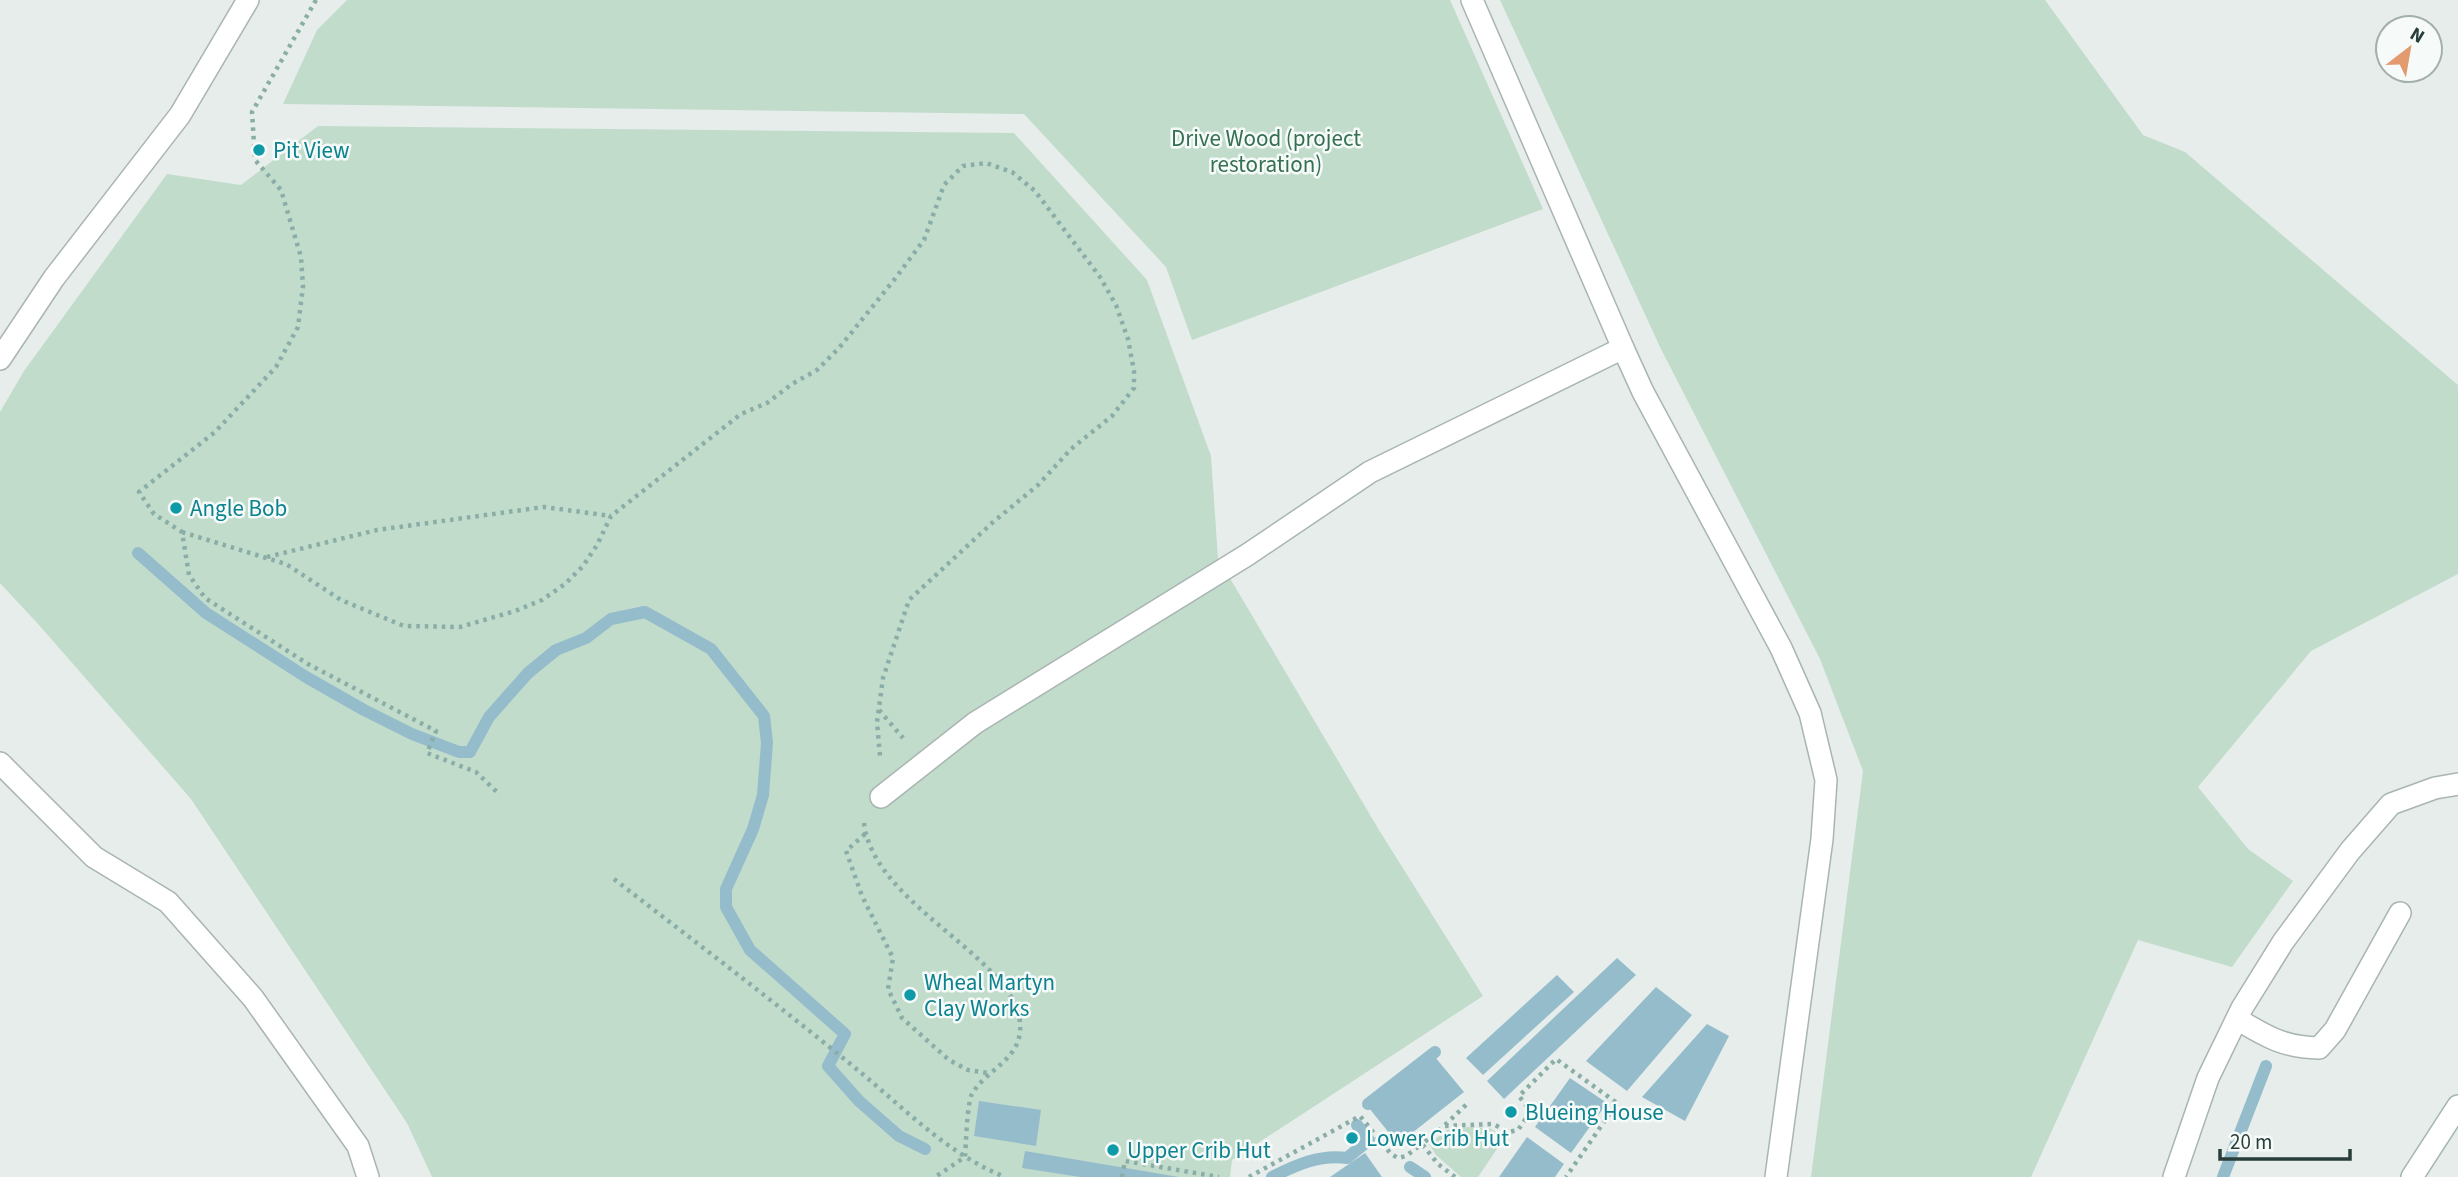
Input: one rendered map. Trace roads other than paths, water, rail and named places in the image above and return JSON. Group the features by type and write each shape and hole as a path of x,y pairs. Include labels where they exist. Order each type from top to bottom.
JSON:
{"main road":[{"path":"0,359 54,278 180,115 248,0"},
{"path":"1472,0 1643,392 1781,648 1810,713 1826,780 1821,851 1776,1177"},
{"path":"881,797 975,723 1247,555 1370,472 1623,348"},
{"path":"0,763 94,857 168,902 177,911 261,1009 358,1146 368,1177"},
{"path":"2174,1177 2208,1077 2237,1019 2283,942 2350,851 2391,804 2435,788 2458,784"},
{"path":"2237,1019 2265,1036 2296,1047 2319,1048 2335,1030 2400,913"},
{"path":"2412,1177 2458,1106"}],"water":[{"path":"1617,958 1636,975 1504,1099 1487,1081"},
{"path":"1557,975 1574,992 1483,1075 1466,1058"},
{"path":"1656,987 1692,1015 1627,1091 1586,1061"},
{"path":"1707,1024 1729,1036 1685,1121 1642,1097"},
{"path":"1435,1057 1464,1092 1398,1144 1369,1108"},
{"path":"1570,1078 1607,1103 1571,1153 1535,1127"},
{"path":"979,1101 1041,1110 1036,1146 974,1136"},
{"path":"1527,1137 1564,1164 1555,1177 1499,1177"},
{"path":"1025,1151 1179,1177 1080,1177 1022,1168"},
{"path":"1365,1153 1382,1177 1330,1177"}],"waterway":[{"path":"138,553 206,613 306,677 412,734 459,752 470,752 489,717 528,673 556,650 586,638 611,619 645,612 711,649 764,716 767,743 763,795 753,829 726,889 726,907 750,950 845,1034 828,1066 859,1101 899,1136 925,1149"},
{"path":"1368,1104 1435,1052"},
{"path":"2223,1177 2266,1066"},
{"path":"1272,1177 1318,1159 1347,1158 1369,1140 1357,1125"},
{"path":"1410,1167 1425,1177"}],"place":[{"name":"Pit View","path":"259,150"},
{"name":"Angle Bob","path":"176,508"},
{"name":"Wheal Martyn Clay Works","path":"910,995"},
{"name":"Blueing House","path":"1511,1112"},
{"name":"Lower Crib Hut","path":"1352,1138"},
{"name":"Upper Crib Hut","path":"1113,1150"}],"park label":[{"name":"Drive Wood (project restoration)","path":"1266,151"}]}
